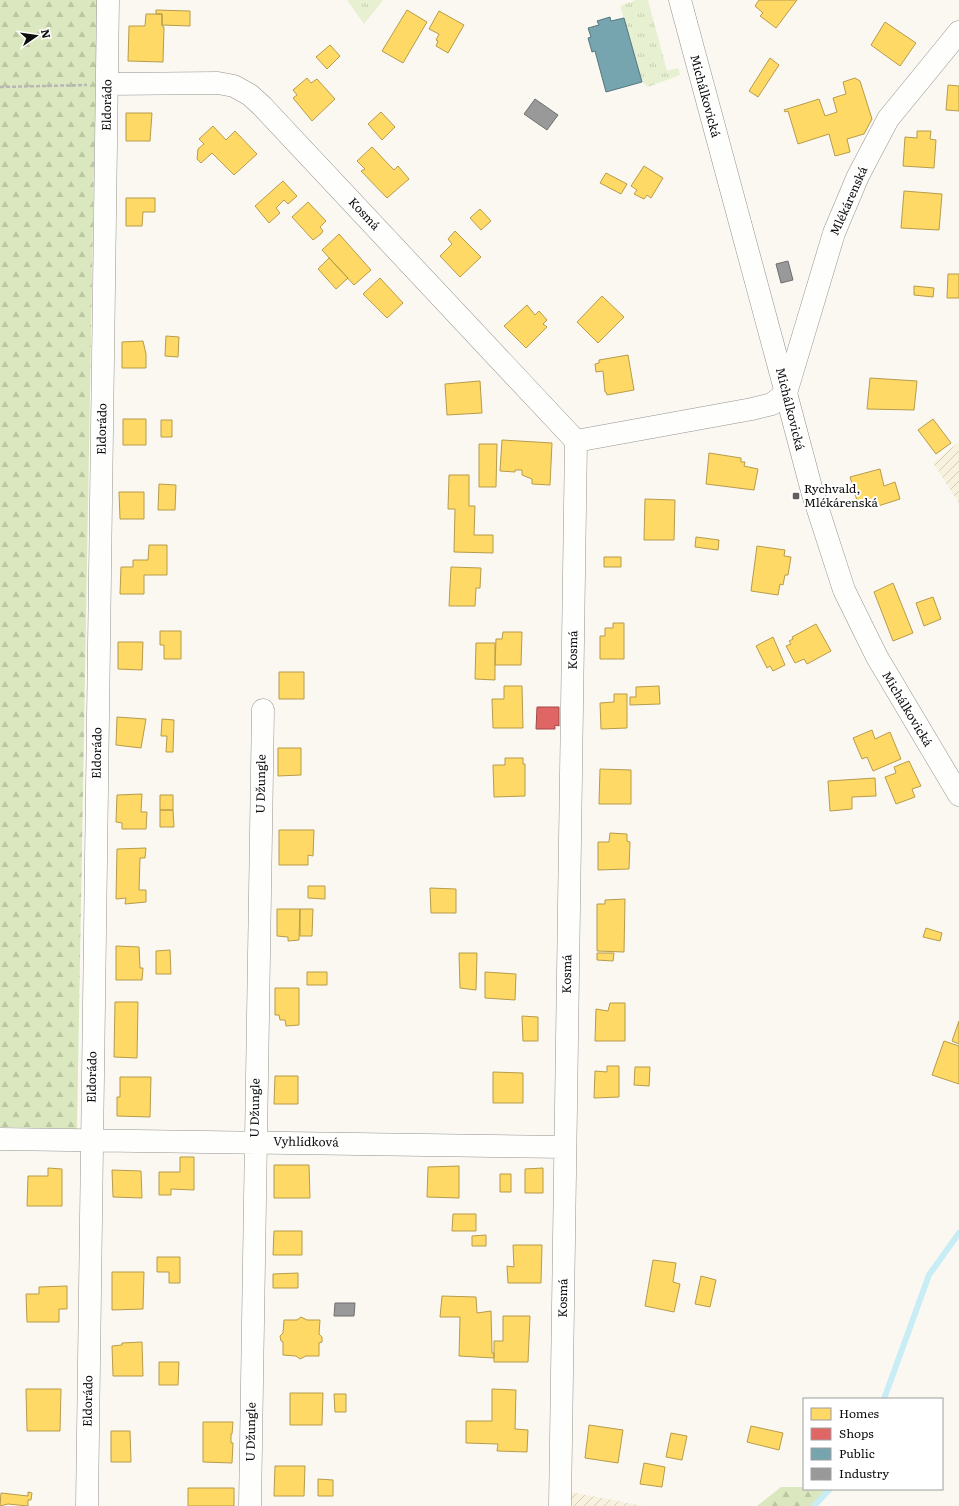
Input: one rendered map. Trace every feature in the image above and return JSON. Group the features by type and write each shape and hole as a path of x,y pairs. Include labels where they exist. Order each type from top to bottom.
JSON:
{"street":[{"name":"Eldorádo","path":"87,1506 108,0"},
{"name":"Michálkovická","path":"680,0 812,492 844,590 877,658 959,795"},
{"name":"Mlékárenská","path":"786,393 834,233 858,176 888,119 959,32"},
{"name":"Kosmá","path":"107,84 218,83 234,86 250,95 324,171 576,441 564,1147 560,1506"},
{"path":"576,441 752,409 772,404 786,393"},
{"name":"U Džungle","path":"250,1506 263,710"},
{"name":"Vyhlídková","path":"0,1138 564,1147"}],"path":[{"path":"0,87 107,84"}],"shaded area":[{"path":"959,442 959,503 933,463"},
{"path":"571,1492 643,1506 570,1506"}],"green space":[{"path":"0,0 97,0 77,1129 0,1127"},
{"path":"347,0 383,0 364,24"},
{"path":"636,0 648,0 667,71 678,68 680,75 648,87 642,82 620,6"},
{"path":"781,1487 803,1487 803,1490 829,1490 816,1506 757,1506"}],"building: Homes":[{"path":"759,0 797,0 776,28 760,16 763,13 755,6"},
{"path":"156,10 190,11 190,26 162,25 162,14 156,14"},
{"path":"407,10 427,22 403,63 382,51"},
{"path":"439,11 464,25 448,53 436,46 438,41 436,40 439,34 429,29"},
{"path":"146,14 162,14 162,26 164,27 163,62 128,61 129,26 145,26"},
{"path":"885,22 916,43 900,66 871,45"},
{"path":"330,45 340,56 327,69 316,57"},
{"path":"770,58 779,65 758,97 749,91"},
{"path":"307,78 311,83 317,79 335,99 312,121 293,98 297,95 293,90"},
{"path":"855,78 860,81 872,119 864,134 847,139 850,152 835,156 829,134 798,144 788,111 785,112 784,110 819,99 825,116 837,112 833,98 846,94 843,82"},
{"path":"948,85 959,86 959,111 946,110"},
{"path":"381,112 395,127 382,140 368,124"},
{"path":"126,113 152,113 150,141 126,141"},
{"path":"213,126 226,140 235,131 257,154 234,175 212,153 201,163 197,159 198,149 204,144 199,139"},
{"path":"917,131 931,131 930,139 936,140 934,168 903,166 905,137 917,138"},
{"path":"372,147 394,170 398,166 409,179 387,198 361,171 365,169 357,161"},
{"path":"644,166 663,178 651,198 647,195 644,199 634,194 637,190 631,186"},
{"path":"606,173 627,184 621,194 600,183"},
{"path":"283,181 297,196 288,204 284,200 276,208 280,213 269,223 255,206"},
{"path":"904,191 942,194 939,230 901,228"},
{"path":"126,198 155,198 155,212 143,212 142,226 126,226"},
{"path":"308,202 326,221 320,227 323,231 321,234 313,240 292,217"},
{"path":"480,209 491,221 481,230 470,218"},
{"path":"455,231 481,257 460,277 440,256 452,244 448,239"},
{"path":"339,234 371,270 354,285 322,250"},
{"path":"329,258 348,278 336,289 318,269"},
{"path":"948,274 959,274 959,298 947,298"},
{"path":"380,278 403,303 387,318 363,294"},
{"path":"914,286 934,288 933,297 914,295"},
{"path":"602,296 624,317 598,343 577,322"},
{"path":"527,305 535,315 539,311 547,320 543,324 547,327 526,348 504,326"},
{"path":"166,336 179,337 178,357 165,356"},
{"path":"143,341 146,354 146,368 122,368 122,342"},
{"path":"628,355 634,390 607,395 605,392 603,371 596,372 595,364 599,363 599,360"},
{"path":"870,378 917,381 914,410 867,409"},
{"path":"480,381 482,413 447,415 445,384"},
{"path":"123,419 146,419 146,445 123,445"},
{"path":"933,419 951,443 936,454 918,430"},
{"path":"161,420 172,420 172,437 161,437"},
{"path":"502,440 552,443 550,485 532,484 532,479 522,475 522,470 515,470 515,472 500,471"},
{"path":"479,444 497,444 496,487 479,487"},
{"path":"709,453 741,458 741,462 745,462 744,466 758,469 754,490 706,484"},
{"path":"880,469 884,486 895,482 900,499 875,507 873,500 858,504 850,477"},
{"path":"449,475 469,475 469,506 475,506 474,535 493,535 493,553 454,552 455,509 448,509"},
{"path":"159,484 176,485 175,510 158,510"},
{"path":"119,492 144,492 144,519 120,519"},
{"path":"645,499 675,500 674,540 644,540"},
{"path":"696,537 719,540 718,550 695,547"},
{"path":"149,545 167,545 167,575 144,575 144,594 120,594 121,567 133,567 133,560 148,560"},
{"path":"757,546 785,550 784,556 791,557 788,575 785,575 783,585 780,584 778,595 751,591"},
{"path":"604,557 621,557 621,567 604,567"},
{"path":"451,567 481,568 480,588 476,588 475,606 449,606"},
{"path":"893,583 913,633 893,641 874,592"},
{"path":"933,597 941,619 924,626 916,603"},
{"path":"613,623 624,623 624,659 600,659 600,636 605,636 605,628 613,628"},
{"path":"816,624 831,651 807,664 804,659 795,663 786,646 791,644 789,641 793,639 792,637"},
{"path":"160,631 181,631 181,659 164,659 164,645 160,645"},
{"path":"503,632 522,632 521,665 495,665 496,639 502,639"},
{"path":"773,637 785,665 773,671 770,666 767,668 756,646"},
{"path":"118,642 143,642 142,670 118,669"},
{"path":"476,643 495,643 495,680 475,679"},
{"path":"279,672 304,672 304,699 279,699"},
{"path":"504,686 522,686 523,728 493,728 492,699 504,699"},
{"path":"659,686 660,704 630,705 630,697 636,697 636,687"},
{"path":"614,694 627,694 627,728 601,729 600,703 614,702"},
{"path":"117,717 146,719 141,748 116,745"},
{"path":"162,719 174,720 173,752 166,752 167,736 161,736"},
{"path":"872,730 875,739 890,732 901,759 873,771 867,757 862,759 853,738"},
{"path":"278,748 301,748 301,775 278,776"},
{"path":"505,758 523,758 523,764 525,764 525,796 494,797 493,765 505,765"},
{"path":"909,761 921,786 912,789 915,797 896,804 885,777 896,773 894,767"},
{"path":"600,769 631,770 631,804 599,804"},
{"path":"875,778 876,796 852,797 852,809 830,811 828,781"},
{"path":"142,794 141,812 147,812 146,829 122,829 122,823 116,822 117,795"},
{"path":"160,795 173,795 173,810 160,810"},
{"path":"160,810 173,810 174,827 160,827"},
{"path":"279,830 314,830 313,856 308,855 308,865 279,865"},
{"path":"610,833 627,834 627,841 630,842 629,869 598,870 598,842 609,842"},
{"path":"146,848 145,858 140,858 139,890 146,890 146,902 125,904 126,898 116,899 117,849"},
{"path":"308,886 325,886 325,899 308,898"},
{"path":"430,888 456,889 456,913 431,913"},
{"path":"625,899 624,952 597,951 597,904 605,904 605,900"},
{"path":"277,909 300,909 299,940 288,941 288,937 277,936"},
{"path":"300,909 313,909 312,936 300,936"},
{"path":"926,928 942,933 940,941 923,937"},
{"path":"116,946 139,947 140,968 143,968 142,980 116,980"},
{"path":"170,950 171,974 156,974 156,951"},
{"path":"459,953 477,953 476,990 460,988"},
{"path":"597,953 614,953 613,961 597,960"},
{"path":"307,972 327,972 327,985 307,985"},
{"path":"485,972 516,974 515,1000 485,998"},
{"path":"275,988 299,988 299,1025 286,1026 285,1020 280,1020 279,1015 275,1015"},
{"path":"115,1002 138,1002 137,1058 114,1057"},
{"path":"610,1003 625,1003 625,1041 595,1041 596,1009 608,1011"},
{"path":"522,1016 538,1017 538,1041 523,1041"},
{"path":"959,1021 959,1044 952,1041"},
{"path":"944,1041 959,1046 959,1084 932,1075"},
{"path":"607,1066 619,1066 619,1097 594,1098 595,1071 607,1072"},
{"path":"635,1067 650,1067 649,1086 634,1085"},
{"path":"493,1072 523,1073 523,1103 493,1103"},
{"path":"275,1076 298,1076 298,1104 274,1104"},
{"path":"120,1077 151,1077 150,1117 117,1116 117,1097 120,1097"},
{"path":"180,1157 194,1157 194,1190 171,1189 171,1195 159,1195 159,1172 180,1172"},
{"path":"274,1165 309,1165 310,1198 274,1198"},
{"path":"459,1166 459,1198 427,1197 428,1167"},
{"path":"48,1168 62,1169 62,1206 27,1206 28,1176 48,1176"},
{"path":"543,1168 543,1193 525,1193 525,1169"},
{"path":"112,1170 141,1171 142,1198 113,1197"},
{"path":"500,1174 511,1174 511,1192 500,1192"},
{"path":"453,1214 476,1214 476,1231 452,1231"},
{"path":"274,1231 302,1231 302,1255 273,1255"},
{"path":"486,1235 486,1246 472,1246 472,1236"},
{"path":"513,1245 542,1245 541,1283 508,1283 507,1266 514,1267"},
{"path":"157,1257 180,1257 180,1283 169,1283 169,1272 157,1272"},
{"path":"653,1260 676,1263 673,1282 680,1284 674,1312 645,1306"},
{"path":"112,1272 144,1272 143,1309 112,1310"},
{"path":"298,1273 298,1288 273,1288 273,1274"},
{"path":"701,1276 716,1280 710,1307 695,1304"},
{"path":"67,1286 67,1309 59,1309 59,1322 27,1322 26,1294 39,1294 39,1287"},
{"path":"442,1296 476,1297 477,1313 491,1311 492,1353 494,1353 494,1358 459,1356 460,1317 440,1317"},
{"path":"503,1316 530,1316 528,1362 494,1362 494,1341 503,1341"},
{"path":"301,1317 307,1320 320,1320 319,1334 322,1337 322,1342 319,1343 319,1356 306,1356 300,1359 296,1356 283,1355 283,1342 281,1341 280,1336 283,1333 284,1320 297,1320"},
{"path":"142,1342 143,1376 113,1376 112,1346 122,1345 122,1343"},
{"path":"159,1362 179,1362 178,1385 159,1385"},
{"path":"26,1389 61,1389 60,1431 27,1431"},
{"path":"492,1389 516,1390 515,1429 528,1430 527,1452 497,1451 498,1444 466,1443 466,1421 492,1421"},
{"path":"290,1393 323,1393 322,1425 290,1425"},
{"path":"334,1394 346,1394 346,1412 335,1412"},
{"path":"203,1422 233,1422 231,1434 231,1443 233,1443 232,1463 203,1462"},
{"path":"589,1425 623,1430 618,1463 585,1458"},
{"path":"751,1426 783,1433 779,1450 747,1442"},
{"path":"111,1431 130,1431 131,1462 111,1462"},
{"path":"671,1433 687,1436 682,1460 666,1457"},
{"path":"644,1463 665,1467 662,1487 640,1484"},
{"path":"275,1466 305,1466 304,1496 274,1496"},
{"path":"318,1479 333,1480 333,1496 318,1496"},
{"path":"188,1488 234,1488 234,1506 188,1506"},
{"path":"28,1492 32,1493 31,1500 28,1500 28,1506 8,1504 0,1506 1,1493 28,1496"}],"building: Shops":[{"path":"537,707 559,707 559,726 555,725 555,729 536,729"}],"building: Public":[{"path":"610,17 611,21 624,18 642,82 606,92 595,51 592,52 588,38 591,37 588,28 599,25 597,21"}],"building: Industry":[{"path":"535,99 558,115 547,130 524,114"},
{"path":"788,261 793,280 781,283 776,264"},
{"path":"335,1303 355,1303 354,1316 334,1316"}],"waterway":[{"path":"884,1398 929,1275 959,1233"},
{"path":"814,1506 829,1490"}],"place":[{"name":"Rychvald, Mlékárenská","path":"796,496"}]}
